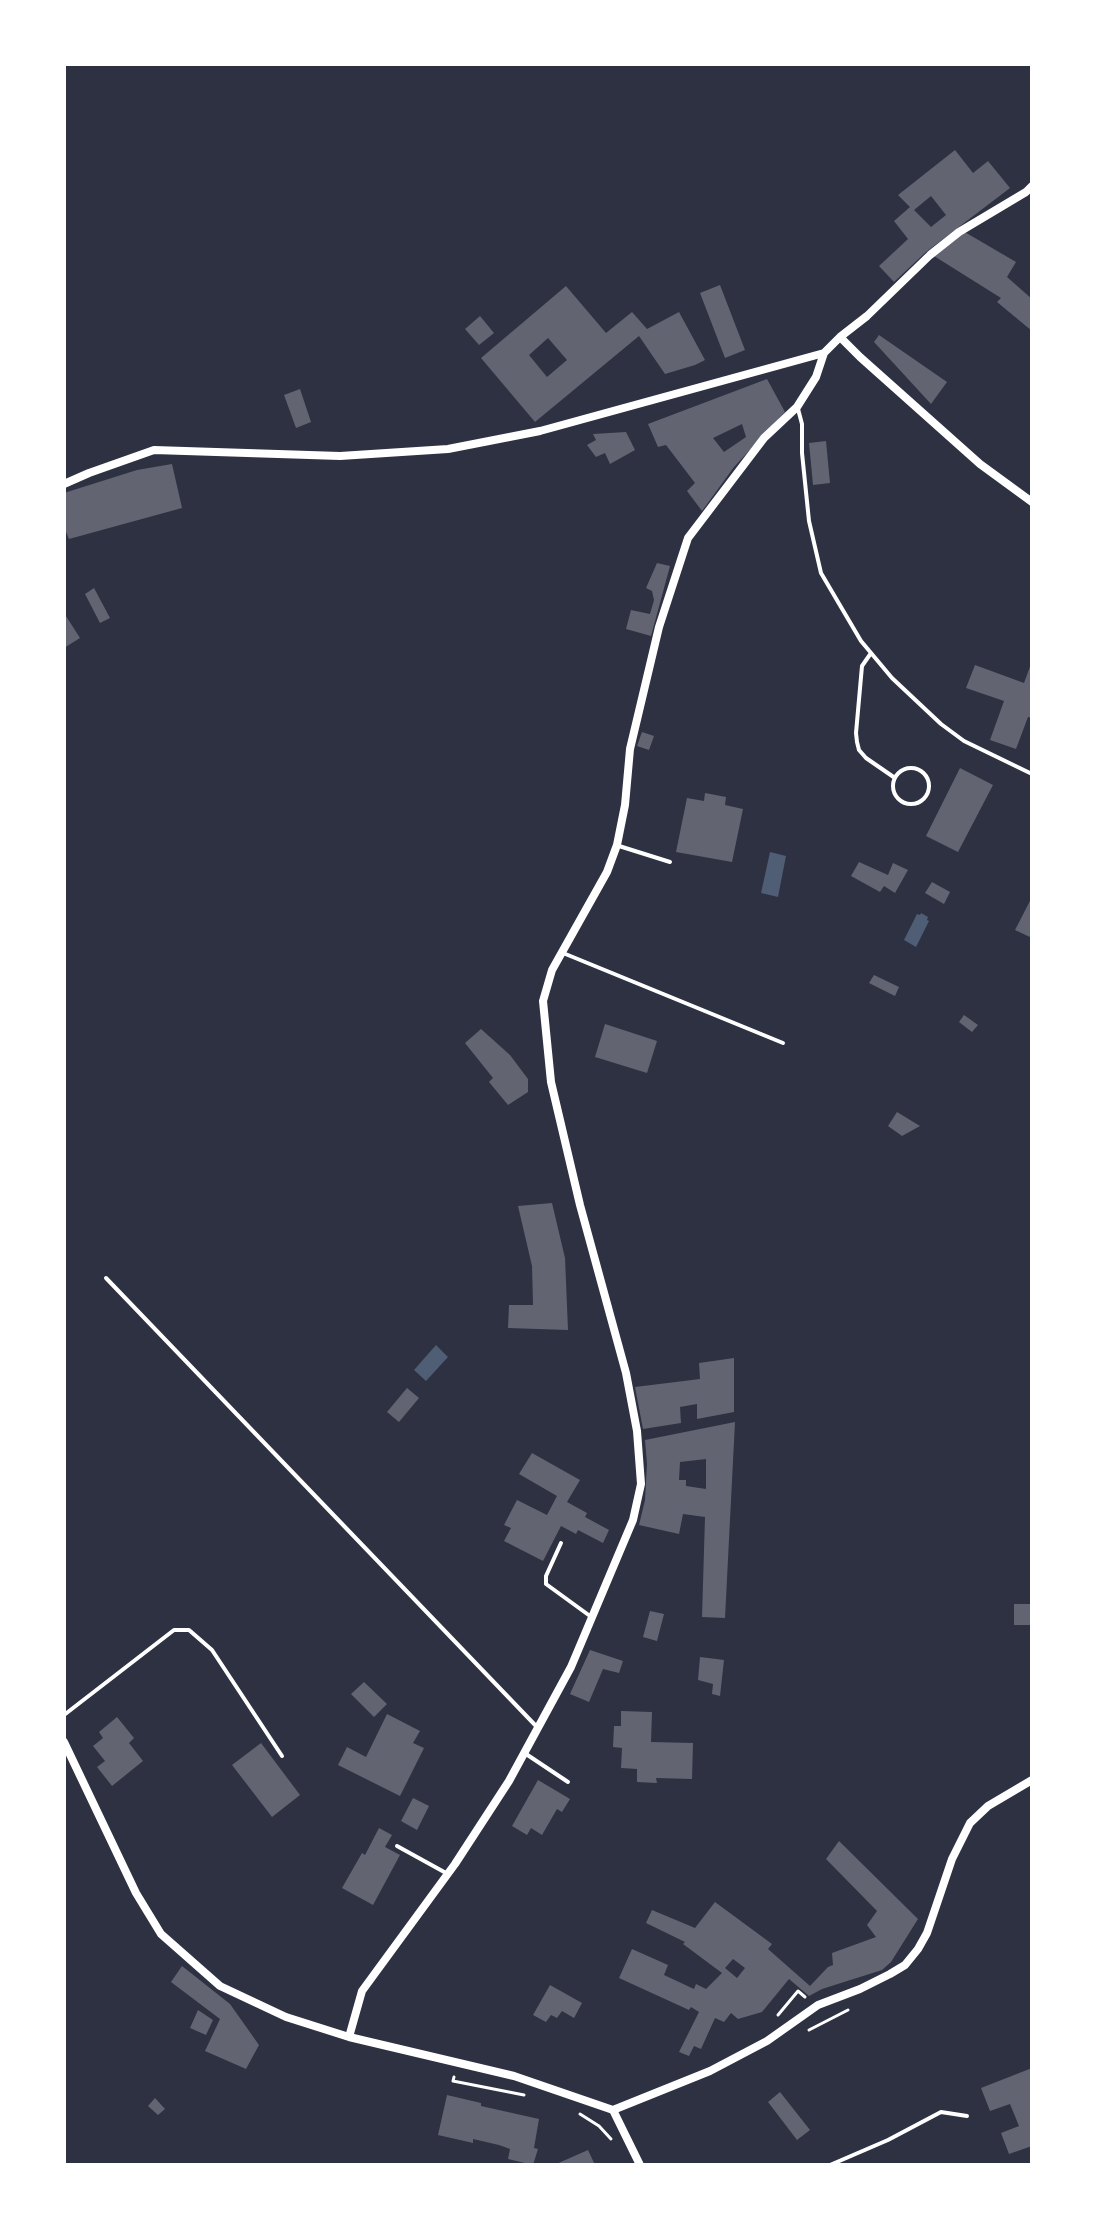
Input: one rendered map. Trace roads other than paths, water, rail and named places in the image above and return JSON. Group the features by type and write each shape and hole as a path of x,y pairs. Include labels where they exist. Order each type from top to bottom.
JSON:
{"street":[{"path":"349,2037 362,1991 448,1874 509,1781 571,1667 633,1520 641,1484 637,1431 626,1373 580,1205 551,1082 543,1001 552,970 607,872 617,845 625,805 630,749 651,657 688,538 764,438 797,407 816,377 824,353 930,255 959,232 1032,186"},
{"path":"840,337 980,464 1032,502"},
{"path":"64,484 154,450 340,456 448,449 540,431 824,353"},
{"path":"64,1742 136,1893 161,1934 220,1986 286,2017 349,2037 514,2076 613,2110 710,2071 767,2041 818,2005 860,1989 905,1965 927,1933 952,1859 970,1823 988,1806 1032,1780"},
{"path":"613,2110 640,2165"}],"lane":[{"path":"797,407 802,424 809,521 821,573 861,641 892,678 941,724 964,741 1032,774"},
{"path":"871,653 862,666 857,742 859,750 873,764 895,778"},
{"path":"909,768 918,769 926,775 928,793 922,801 903,803 896,797 893,788 895,778 909,768"},
{"path":"617,845 670,862"},
{"path":"561,952 783,1043"},
{"path":"106,1278 538,1727"},
{"path":"561,1543 546,1576 546,1584 592,1618"},
{"path":"64,1715 174,1630 189,1630 212,1650 282,1756"},
{"path":"524,1753 568,1782"},
{"path":"397,1846 448,1874"},
{"path":"830,2165 888,2140 941,2112 967,2116"}],"water":[{"path":"770,852 786,856 778,897 761,893"},
{"path":"921,913 929,921 916,947 904,940 917,914"},
{"path":"436,1345 448,1357 426,1381 414,1370"}]}
